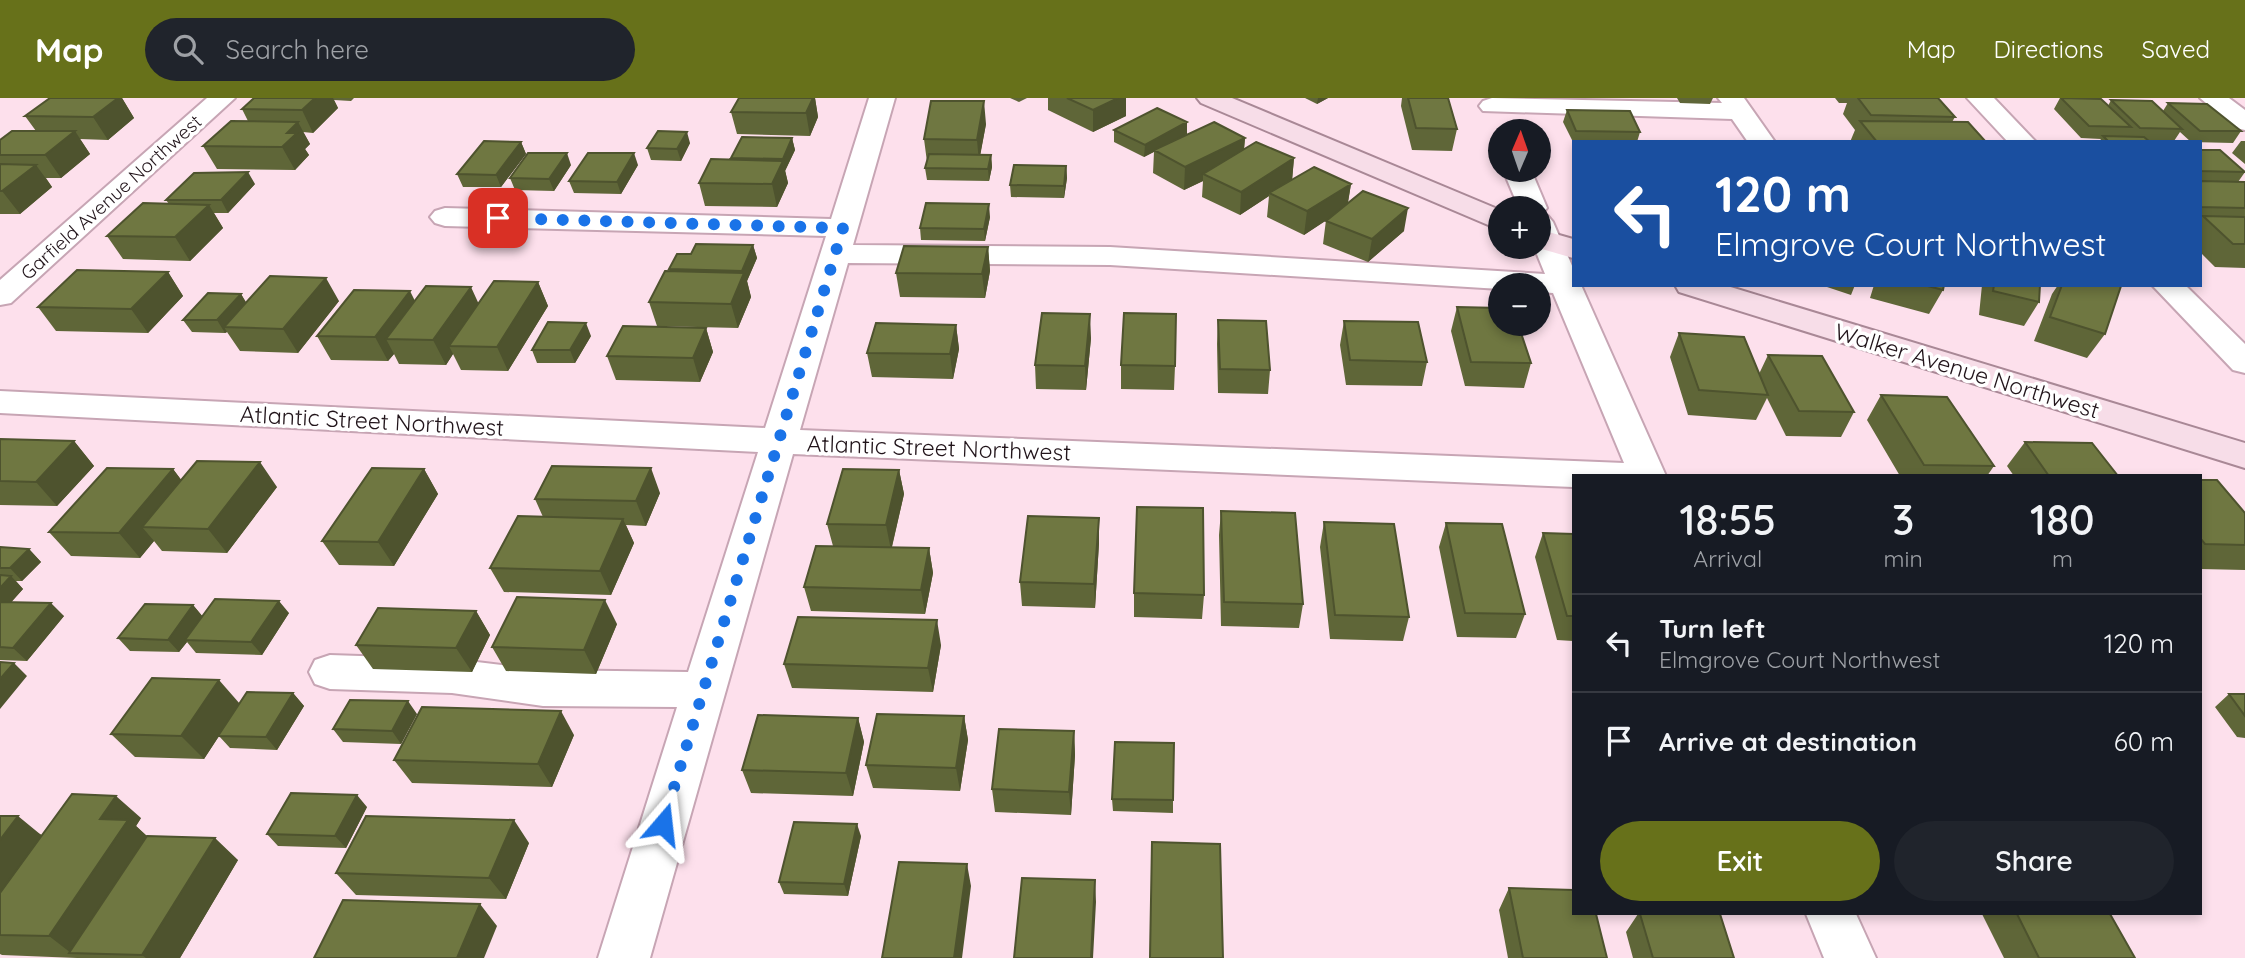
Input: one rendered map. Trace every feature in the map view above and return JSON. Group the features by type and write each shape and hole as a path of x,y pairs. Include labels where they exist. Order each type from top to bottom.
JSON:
{"main road":[{"path":"1209,98 1488,216"},
{"name":"Walker Avenue Northwest","path":"1696,287 2245,456"}],"street":[{"name":"Garfield Avenue Northwest","path":"0,296 222,98"},
{"path":"624,958 882,98"},
{"path":"1980,98 2022,140"},
{"path":"2213,98 2245,122"},
{"path":"1497,119 1490,102 1736,105 1761,140"},
{"path":"445,216 1564,284"},
{"path":"1551,244 1564,284 1647,474"},
{"path":"2169,287 2245,363"},
{"name":"Atlantic Street Northwest","path":"0,402 778,441 1578,474"},
{"path":"330,672 452,676 543,688 703,690"},
{"path":"1831,915 1850,958"}],"building":[{"path":"50,98 118,98 93,117 25,116"},
{"path":"254,98 315,98 302,110 242,109"},
{"path":"739,98 813,98 806,113 731,112"},
{"path":"1067,98 1118,98 1093,110"},
{"path":"1408,98 1448,98 1457,129 1416,128"},
{"path":"1858,98 1938,98 1955,117 1871,115"},
{"path":"2061,98 2101,99 2131,127 2089,126"},
{"path":"2111,100 2152,101 2182,129 2140,128"},
{"path":"931,101 984,101 977,140 924,139"},
{"path":"2168,103 2207,104 2241,131 2200,131"},
{"path":"1157,108 1187,122 1145,145 1114,130"},
{"path":"1567,110 1630,111 1640,132 1576,131"},
{"path":"231,121 298,122 287,133 297,133 282,147 203,146"},
{"path":"1860,121 1968,122 1984,140 1875,140"},
{"path":"1214,122 1245,138 1185,167 1154,150"},
{"path":"12,131 75,131 45,155 0,155 0,140"},
{"path":"658,131 687,132 677,149 647,148"},
{"path":"2103,136 2144,137 2148,140 2107,140"},
{"path":"742,137 792,138 783,159 731,158"},
{"path":"484,141 521,142 496,175 457,174"},
{"path":"1256,142 1294,158 1241,192 1203,174"},
{"path":"2202,150 2220,150 2245,172 2202,171"},
{"path":"528,153 567,153 549,179 510,178"},
{"path":"588,153 634,153 617,182 569,181"},
{"path":"929,154 991,155 988,169 925,168"},
{"path":"711,159 783,161 772,184 699,183"},
{"path":"0,164 36,165 0,191"},
{"path":"1014,165 1066,166 1064,186 1010,185"},
{"path":"1314,167 1351,184 1307,211 1269,193"},
{"path":"248,172 221,200 166,200 194,173"},
{"path":"2202,181 2245,182 2245,208 2202,207"},
{"path":"1363,191 1408,208 1372,239 1326,221"},
{"path":"143,203 209,205 175,237 107,236"},
{"path":"926,203 989,204 984,229 920,228"},
{"path":"2203,216 2245,217 2245,244 2233,244"},
{"path":"696,244 753,245 742,271 669,269 677,254 691,254"},
{"path":"904,246 988,247 982,274 896,273"},
{"path":"77,270 168,272 131,309 38,307"},
{"path":"665,271 744,273 731,304 649,302"},
{"path":"270,276 326,278 283,329 224,327"},
{"path":"494,281 538,282 497,347 449,346"},
{"path":"426,286 471,287 433,340 386,339"},
{"path":"1994,287 2040,287 2039,302 1993,291"},
{"path":"2061,287 2121,287 2105,334 2050,317"},
{"path":"354,290 410,291 375,337 317,336"},
{"path":"208,293 241,294 217,320 183,320"},
{"path":"1457,307 1488,308 1488,336 1522,336 1531,363 1471,362"},
{"path":"1042,313 1090,314 1085,366 1035,365"},
{"path":"1124,313 1176,314 1175,366 1121,365"},
{"path":"1218,320 1266,321 1270,370 1220,369"},
{"path":"1344,321 1418,322 1427,362 1350,360"},
{"path":"548,322 586,323 570,350 532,350"},
{"path":"876,323 956,325 950,354 867,353"},
{"path":"623,326 706,328 693,358 607,356"},
{"path":"1679,333 1744,337 1768,395 1699,390"},
{"path":"1768,355 1822,356 1854,412 1799,411"},
{"path":"1881,395 1947,397 1994,466 1924,465"},
{"path":"0,439 74,441 36,482 0,481"},
{"path":"2025,442 2092,443 2116,474 2048,474"},
{"path":"197,461 260,462 208,529 142,527"},
{"path":"552,466 651,468 636,501 535,499"},
{"path":"107,468 173,469 119,533 49,532"},
{"path":"372,468 424,469 378,542 322,541"},
{"path":"843,469 899,470 886,525 827,524"},
{"path":"2202,480 2217,480 2245,513 2245,545 2205,544 2202,540"},
{"path":"1137,507 1203,508 1204,595 1134,593"},
{"path":"1221,511 1295,513 1303,604 1224,602"},
{"path":"518,516 623,519 600,571 490,568"},
{"path":"1028,516 1099,518 1094,584 1020,582"},
{"path":"1324,522 1394,524 1409,617 1335,615"},
{"path":"1446,523 1502,524 1525,614 1465,613"},
{"path":"1543,533 1572,534 1572,616 1567,616"},
{"path":"816,546 929,548 921,590 804,587"},
{"path":"0,547 29,549 10,568 0,568"},
{"path":"0,575 11,576 0,588"},
{"path":"517,597 605,600 584,650 492,647"},
{"path":"215,599 279,601 251,642 185,640"},
{"path":"0,602 51,603 13,648 0,647"},
{"path":"145,604 193,605 168,640 118,638"},
{"path":"378,608 476,611 456,648 356,645"},
{"path":"798,617 937,620 928,668 784,664"},
{"path":"0,662 14,663 0,679"},
{"path":"152,678 219,680 181,736 111,734"},
{"path":"247,692 293,693 266,737 218,736"},
{"path":"2229,694 2245,694 2245,716"},
{"path":"350,700 408,701 392,731 333,729"},
{"path":"422,707 561,711 538,764 394,760"},
{"path":"877,714 964,716 956,768 866,765"},
{"path":"758,715 858,718 846,773 742,770"},
{"path":"999,729 1074,731 1069,792 992,789"},
{"path":"1115,742 1174,743 1173,800 1112,799"},
{"path":"291,793 357,795 335,836 267,834"},
{"path":"72,794 116,796 100,819 128,820 49,936 0,935 0,893"},
{"path":"0,816 18,816 0,840"},
{"path":"366,816 514,820 489,878 336,873"},
{"path":"794,822 857,824 844,884 779,882"},
{"path":"147,836 215,838 142,955 69,953"},
{"path":"1152,842 1220,844 1223,958 1150,958"},
{"path":"899,862 967,864 954,958 882,958"},
{"path":"1022,878 1095,880 1091,958 1014,958"},
{"path":"1509,888 1572,890 1572,915 1596,915 1607,958 1523,958"},
{"path":"343,900 480,904 457,958 314,958"},
{"path":"1640,915 1720,915 1734,958 1653,958"},
{"path":"2018,915 2111,915 2135,958 2039,958"}],"route":[{"path":"498,218 843,228 663,824"}]}
